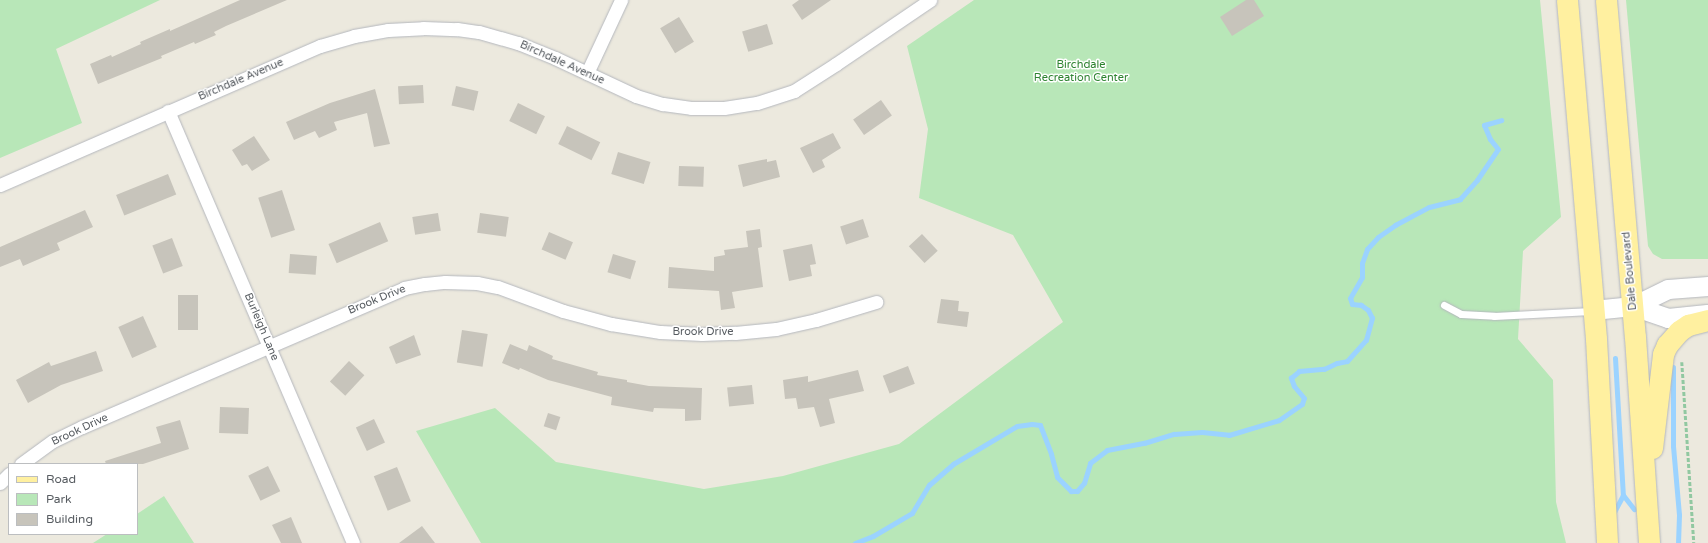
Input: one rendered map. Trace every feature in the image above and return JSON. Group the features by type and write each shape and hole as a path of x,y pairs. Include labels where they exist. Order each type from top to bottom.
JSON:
{"main road":[{"path":"1567,0 1593,310 1607,543"},
{"name":"Dale Boulevard","path":"1606,0 1633,306 1649,543"},
{"path":"1593,310 1633,306 1668,289 1708,286"},
{"path":"1633,306 1668,318 1708,314"},
{"path":"1647,500 1663,354 1667,345 1679,331 1688,325 1708,320"}],"street":[{"path":"587,74 621,0"},
{"name":"Birchdale Avenue","path":"0,185 320,46 354,36 388,30 423,28 457,29 479,32 518,43 555,58 636,96 663,104 691,108 724,108 757,103 794,90 836,64 930,0"},
{"name":"Burleigh Lane","path":"168,111 353,543"},
{"name":"Brook Drive","path":"22,463 53,442 82,427 404,288 446,282 477,283 498,287 563,311 611,324 660,332 702,334 735,333 776,329 816,320 876,302"},
{"path":"0,483 8,475"}],"lane":[{"path":"1444,305 1461,314 1494,316 1593,310"}],"path":[{"path":"1682,355 1694,543"}],"green space":[{"path":"0,0 160,0 56,49 82,123 0,158"},
{"name":"Birchdale Recreation Center","path":"974,0 1540,0 1561,217 1523,251 1518,339 1553,380 1556,502 1566,543 481,543 416,431 495,408 556,462 704,489 783,476 899,444 1063,322 1013,235 919,198 928,129 907,46"},
{"path":"1626,0 1708,0 1708,259 1662,259 1653,254 1648,246"},
{"path":"164,496 194,543 93,543 105,535 138,535 138,513"}],"building":[{"path":"240,0 287,0 226,26 214,32 216,35 195,44 194,42 161,56 162,58 98,84 90,64 111,55 112,57 141,44 140,42 170,29 170,31"},
{"path":"799,0 831,0 802,20 792,5"},
{"path":"1246,0 1254,0 1264,16 1232,36 1220,17"},
{"path":"679,17 694,42 675,53 660,28"},
{"path":"767,24 773,44 748,52 742,32"},
{"path":"423,85 424,103 399,104 398,86"},
{"path":"456,86 478,91 474,111 452,105"},
{"path":"375,89 390,144 374,147 367,113 334,122 337,130 319,138 315,131 294,140 286,122 330,103"},
{"path":"881,100 892,116 864,135 853,120"},
{"path":"518,103 545,116 536,134 509,121"},
{"path":"567,126 600,142 591,160 558,144"},
{"path":"833,133 841,148 822,160 825,167 813,173 800,148"},
{"path":"254,136 270,160 252,171 247,164 242,166 232,150"},
{"path":"618,152 651,162 644,184 611,174"},
{"path":"767,159 767,162 776,160 780,177 743,187 738,165"},
{"path":"679,166 704,167 703,187 678,186"},
{"path":"168,174 176,194 124,215 116,195"},
{"path":"282,190 295,230 271,238 258,198"},
{"path":"85,210 93,227 57,243 60,250 23,266 20,259 0,267 0,247"},
{"path":"438,213 441,231 415,235 412,217"},
{"path":"480,213 509,217 506,237 477,233"},
{"path":"863,219 869,237 846,244 840,226"},
{"path":"380,222 388,241 337,263 328,244"},
{"path":"760,229 762,247 758,248 763,287 732,292 735,308 721,310 719,291 668,288 669,267 714,271 714,257 725,255 724,250 748,247 746,231"},
{"path":"549,232 573,242 566,260 542,249"},
{"path":"922,234 938,251 925,263 909,246"},
{"path":"172,238 183,266 163,274 152,246"},
{"path":"812,244 816,264 810,265 812,276 789,281 783,250"},
{"path":"290,254 317,256 316,275 289,273"},
{"path":"613,254 636,261 630,279 607,272"},
{"path":"178,295 198,295 198,330 178,330"},
{"path":"941,299 959,301 958,311 969,312 967,327 937,323"},
{"path":"143,316 157,347 132,358 118,327"},
{"path":"462,330 488,334 483,367 457,363"},
{"path":"414,335 421,355 396,364 389,347"},
{"path":"510,344 527,351 529,345 553,356 552,359 598,372 597,375 627,380 627,382 649,386 702,388 701,420 685,421 685,409 654,408 653,412 611,405 612,397 548,380 520,368 519,370 502,363"},
{"path":"96,351 103,371 61,385 28,403 16,380 49,362 51,366"},
{"path":"349,361 364,375 345,396 330,381"},
{"path":"908,366 915,384 890,393 883,376"},
{"path":"858,370 864,391 829,399 835,423 820,427 814,407 798,409 796,398 785,399 783,380 808,376 808,382"},
{"path":"752,385 754,404 729,407 727,388"},
{"path":"220,407 249,408 248,434 219,433"},
{"path":"548,413 560,417 556,430 544,426"},
{"path":"374,419 385,443 367,451 356,427"},
{"path":"180,420 189,449 143,464 106,463 105,461 161,443 156,427"},
{"path":"268,466 280,491 261,501 248,476"},
{"path":"397,467 411,501 388,511 374,476"},
{"path":"291,517 302,543 281,543 272,525"},
{"path":"422,526 435,543 399,543"}],"waterway":[{"path":"855,543 873,536 912,513 929,485 953,464 1017,426 1032,424 1040,425 1051,454 1057,477 1071,491 1077,491 1084,483 1090,463 1107,450 1144,443 1174,434 1202,432 1229,435 1279,420 1302,404 1304,398 1294,386 1291,378 1299,371 1324,369 1337,363 1347,361 1366,340 1372,318 1368,310 1361,305 1352,304 1350,298 1362,277 1362,263 1367,249 1378,237 1395,225 1429,207 1460,199 1477,180 1498,149 1490,139 1484,125 1501,120"},
{"path":"1615,358 1623,495 1634,509"},
{"path":"1673,367 1673,446 1679,515 1678,543"},
{"path":"1614,512 1623,495"}]}
